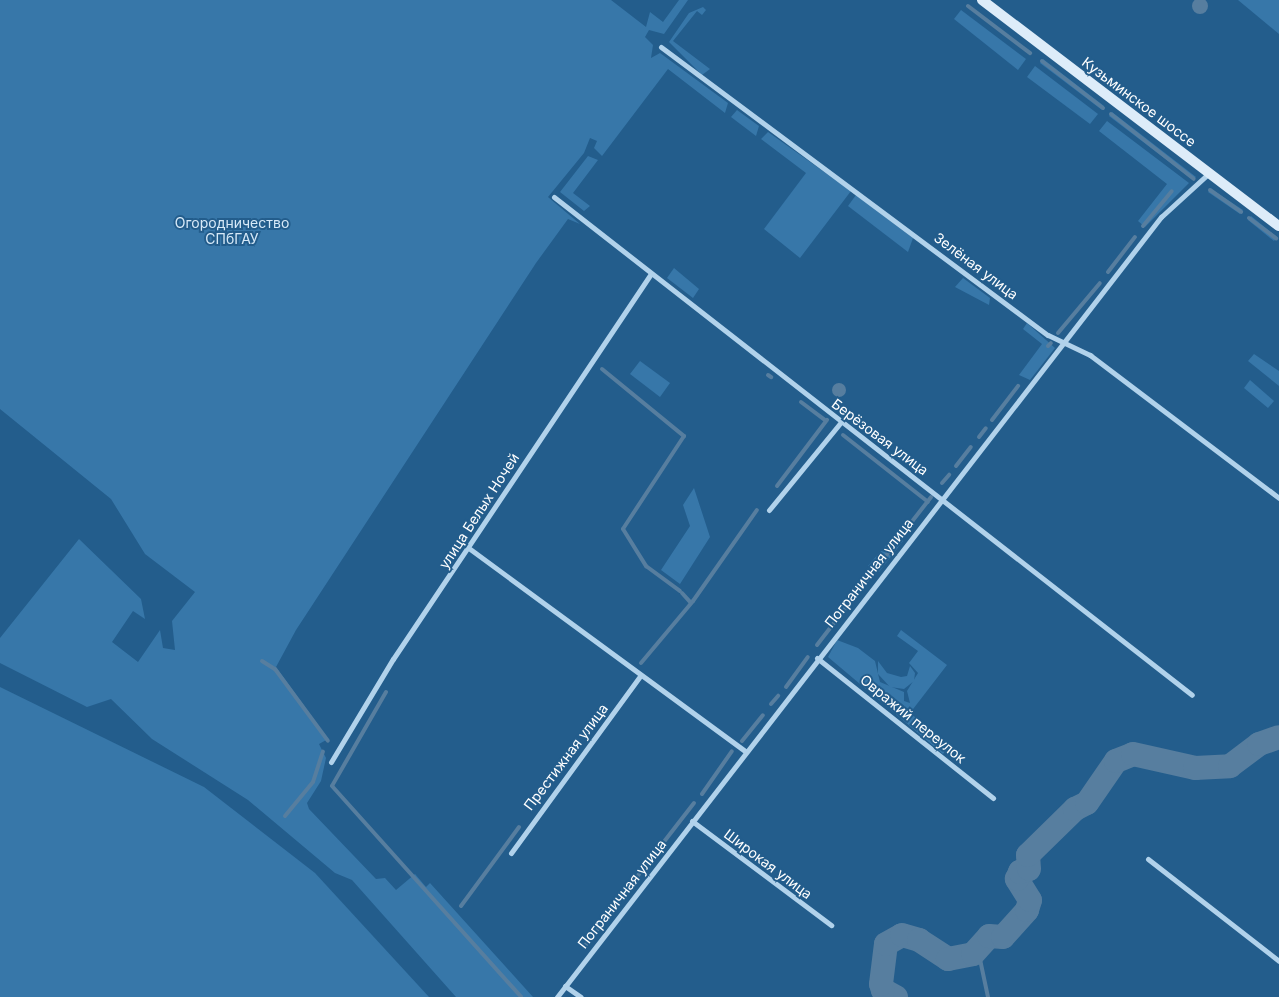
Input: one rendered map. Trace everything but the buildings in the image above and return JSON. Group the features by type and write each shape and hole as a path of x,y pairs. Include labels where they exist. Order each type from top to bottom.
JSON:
{"main road":[{"name":"Кузьминское шоссе","path":"982,0 1279,226"}],"street":[{"name":"Зелёная улица","path":"661,46 1063,344 1090,355 1279,498"},
{"name":"Пограничная улица","path":"557,997 817,658 1161,217 1210,173"},
{"name":"Берёзовая улица","path":"554,197 1192,695"},
{"name":"улица Белых Ночей","path":"331,762 380,678 470,549 651,274"},
{"path":"768,510 841,422"},
{"path":"470,549 745,751"},
{"name":"Овражий переулок","path":"817,658 993,798"},
{"name":"Престижная улица","path":"510,853 641,675"},
{"name":"Широкая улица","path":"692,821 831,925"},
{"path":"1148,859 1279,962"},
{"path":"565,986 581,997"}],"green space":[{"name":"Огородничество СПбГАУ","path":"0,0 611,0 646,27 650,12 663,22 679,0 688,0 664,34 649,30 645,37 653,45 651,58 660,53 728,103 725,113 668,69 602,156 594,148 597,141 590,138 584,153 548,197 580,224 568,219 536,263 296,630 276,667 328,739 319,744 326,758 321,781 307,803 309,809 376,879 385,878 396,890 415,874 426,887 430,883 533,997 456,997 352,880 335,873 248,800 152,739 111,699 87,707 0,663 0,638 79,539 141,599 145,619 133,611 112,642 138,662 160,630 163,648 175,650 172,621 195,592 145,554 111,499 0,409"},
{"path":"1238,0 1279,0 1279,34"},
{"path":"703,7 706,10 702,15 697,11 673,41 710,69 702,75 669,42 689,13"},
{"path":"961,10 1026,59 1018,70 954,19"},
{"path":"1043,59 1104,106 1102,110 1040,63"},
{"path":"1035,66 1098,114 1090,124 1027,77"},
{"path":"737,110 759,126 756,136 731,117"},
{"path":"1112,112 1196,177 1193,180 1109,116"},
{"path":"1107,121 1189,183 1145,227 1138,221 1167,184 1099,131"},
{"path":"768,132 851,191 800,258 764,229 806,173 761,139"},
{"path":"588,156 598,160 573,193 590,206 584,211 560,192"},
{"path":"1211,189 1243,210 1240,214 1208,192"},
{"path":"856,195 913,238 908,252 848,206"},
{"path":"1251,216 1277,237 1274,241 1248,220"},
{"path":"674,268 699,289 693,298 667,278"},
{"path":"963,278 990,298 989,305 955,287"},
{"path":"1027,323 1055,348 1030,380 1019,375 1042,344 1023,329"},
{"path":"1254,354 1279,371 1279,386 1248,361"},
{"path":"640,361 670,383 660,397 630,374"},
{"path":"1250,380 1274,401 1268,408 1244,388"},
{"path":"694,488 710,537 680,584 661,570 690,526 683,505"},
{"path":"896,533 903,541 879,572 874,571 868,566"},
{"path":"901,630 947,665 910,713 949,745 943,754 828,657 837,640 858,648 875,661 880,682 904,692 904,701 910,703 907,691 918,673 909,663 918,651 897,636"},
{"path":"878,661 887,673 901,677 907,676 910,666 915,673 914,681 904,689 890,687 878,674"},
{"path":"0,687 204,787 315,873 429,997 0,997"}],"shaded area":[{"path":"1197,-2 1203,-2 1208,3 1206,12 1197,14 1192,9 1192,3"},
{"path":"836,383 842,383 846,390 842,397 836,397 832,393 832,387"}],"waterway":[{"path":"968,6 1030,53"},
{"path":"1042,61 1103,108"},
{"path":"1111,114 1194,179"},
{"path":"1210,190 1241,212"},
{"path":"1143,226 1172,191"},
{"path":"1249,218 1276,238"},
{"path":"1108,272 1135,237"},
{"path":"1058,333 1100,283"},
{"path":"1048,346 1051,343"},
{"path":"602,369 684,436 623,529 646,566 680,591"},
{"path":"992,420 1018,386"},
{"path":"801,402 826,421"},
{"path":"777,486 827,420"},
{"path":"979,437 986,428"},
{"path":"843,435 928,502"},
{"path":"956,466 971,447"},
{"path":"942,483 949,475"},
{"path":"910,524 931,497"},
{"path":"641,663 693,601 757,510"},
{"path":"874,571 899,539"},
{"path":"853,599 867,580"},
{"path":"682,593 691,603"},
{"path":"817,645 847,606"},
{"path":"786,687 808,657"},
{"path":"262,661 275,669 328,741"},
{"path":"386,692 332,786 521,997"},
{"path":"771,704 778,696"},
{"path":"742,741 763,715"},
{"path":"594,723 599,717"},
{"path":"896,997 883,990 881,984 886,944 902,935 919,940 948,959 973,954 989,936 1003,937 1027,910 1030,900 1017,879 1020,872 1029,869 1028,855 1075,809 1087,803 1116,761 1133,754 1195,768 1230,766 1259,744 1279,737"},
{"path":"702,794 732,751"},
{"path":"285,816 313,782 323,752"},
{"path":"550,775 568,753"},
{"path":"656,852 694,803"},
{"path":"461,906 519,827"},
{"path":"633,883 639,874"},
{"path":"584,947 618,903"},
{"path":"978,950 988,997"}]}
